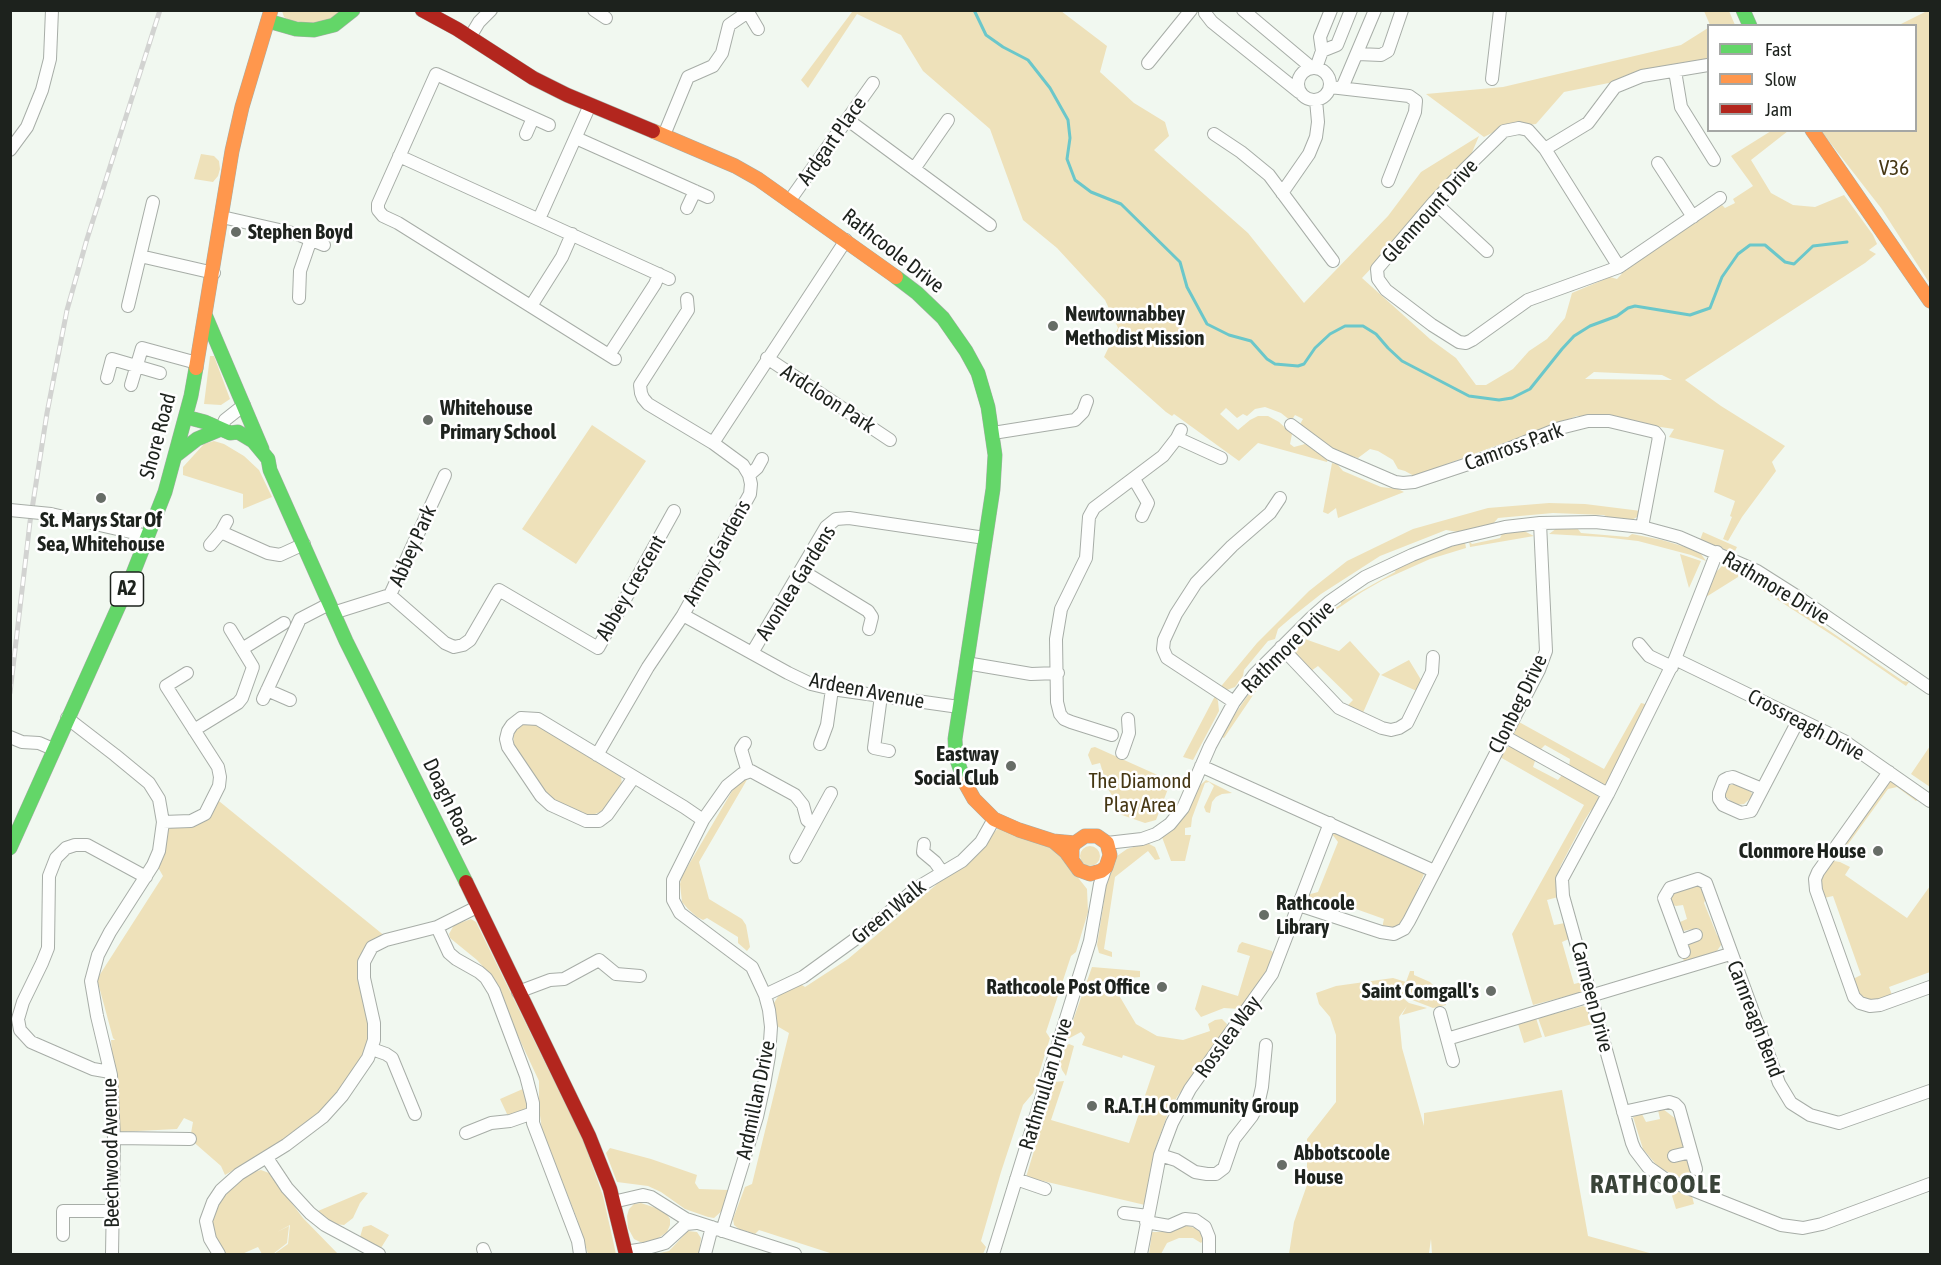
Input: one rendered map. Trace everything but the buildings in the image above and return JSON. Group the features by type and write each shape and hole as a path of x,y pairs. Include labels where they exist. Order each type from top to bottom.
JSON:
{"main road":[{"path":"269,16 296,29 314,30 334,25 353,10"},
{"name":"Rathcoole Drive","path":"422,10 470,37 533,78 590,105 735,166 790,200 846,240 917,293 943,318 966,351 978,374 986,396 995,455 993,489 958,707 956,757 962,777 974,799 994,819 1053,841 1075,843"},
{"path":"1743,10 1749,24"},
{"name":"Shore Road","path":"10,848 67,718 110,628 165,492 186,417 197,363 214,273 232,151 242,107 269,16"},
{"path":"1813,132 1930,301"},
{"name":"Doagh Road","path":"206,317 331,608 589,1136 613,1202 625,1253"},
{"path":"186,417 226,431 238,432 262,450"},
{"path":"175,456 197,439 226,431"},
{"path":"226,431 270,470"},
{"path":"1085,836 1097,836 1107,843 1110,855 1108,864 1096,874 1084,873 1075,866 1072,860 1071,854 1075,843 1085,836"},
{"name":"Rathcoole Drive","path":"1053,841 1072,860"}],"street":[{"path":"10,150 27,127 42,90 50,59 52,10"},
{"path":"470,37 479,22 491,10"},
{"path":"594,10 606,18"},
{"path":"1242,10 1314,68 1327,75 1336,87 1409,96 1416,101 1388,181"},
{"path":"1314,68 1322,51 1320,37 1331,10"},
{"path":"1322,51 1337,45 1351,10"},
{"path":"1148,63 1201,11 1306,99 1316,100 1336,87 1358,54 1375,10"},
{"path":"1358,54 1381,55 1388,51 1402,10"},
{"path":"1492,79 1500,10"},
{"path":"664,135 688,77 714,66 722,53 729,26 748,12 758,29"},
{"path":"1545,149 1588,123 1615,87 1642,75 1707,65"},
{"path":"1299,92 1297,84 1299,76 1305,70 1314,68"},
{"path":"1674,71 1681,108 1714,160"},
{"path":"399,156 664,277 655,284 612,357 398,223 383,216 378,210 378,204 399,156 436,74 549,124"},
{"name":"Ardgart Place","path":"790,200 873,83"},
{"path":"1282,193 1309,154 1316,136 1318,122 1316,100"},
{"path":"539,219 590,105"},
{"path":"526,134 534,118"},
{"path":"848,120 990,225"},
{"path":"914,169 948,120"},
{"name":"Glenmount Drive","path":"1619,267 1545,149 1528,130 1519,128 1504,131 1434,202 1377,269 1378,279 1386,290 1432,326 1459,342 1466,343 1528,300 1619,267 1720,198"},
{"path":"1214,134 1269,175 1333,261"},
{"path":"576,138 708,196"},
{"path":"1658,163 1693,217"},
{"path":"687,208 695,191"},
{"path":"128,306 153,202"},
{"path":"1434,202 1486,251"},
{"path":"222,216 311,239 324,245"},
{"path":"531,306 562,257 572,234"},
{"path":"296,292 300,271 311,239"},
{"path":"713,443 846,240"},
{"path":"140,256 214,273"},
{"name":"Armoy Gardens","path":"597,754 648,667 683,615 750,494 749,475 743,465 713,443 648,404 641,393 640,385 688,310 687,299"},
{"path":"131,385 142,348 197,363"},
{"name":"Ardcloon Park","path":"767,358 890,440"},
{"path":"107,378 112,359 160,373"},
{"path":"993,433 1075,420 1083,412 1087,401"},
{"path":"226,431 225,420 244,405"},
{"name":"Camross Park","path":"1291,425 1330,454 1395,482 1403,483 1414,482 1474,462 1560,428 1588,421 1609,421 1655,432 1659,437 1642,527"},
{"path":"1112,735 1064,719 1060,714 1058,702 1056,639 1061,609 1086,558 1089,518 1094,508 1104,499 1163,456 1179,434 1221,458"},
{"path":"749,475 762,459"},
{"name":"Abbey Park","path":"290,700 265,694 300,619 331,608 390,595 445,475"},
{"path":"1134,479 1148,503 1142,516"},
{"path":"1234,702 1167,658 1163,649 1164,640 1176,614 1196,583 1232,546 1270,513 1280,498"},
{"path":"10,510 51,514 148,536"},
{"name":"Abbey Crescent","path":"390,595 445,643 454,647 470,640 499,590 598,648 674,511"},
{"name":"Avonlea Gardens","path":"752,653 826,527 836,519 849,518 985,538"},
{"name":"Rathmore Drive","path":"1107,843 1134,841 1156,834 1170,824 1183,808 1201,766 1234,702 1254,675 1320,610 1365,577 1450,540 1505,527 1540,523 1595,522 1642,527 1679,537 1757,571 1930,688"},
{"name":"Clonbeg Drive","path":"1299,905 1381,932 1394,934 1404,929 1539,670 1546,651 1540,523"},
{"path":"210,545 224,526 268,553 280,555 304,544"},
{"name":"Carmeen Drive","path":"1717,552 1673,663 1608,794 1562,879 1563,896 1635,1150 1648,1167 1665,1179 1781,1225 1803,1228 1822,1224 1930,1184"},
{"path":"801,570 868,611 872,617 868,629"},
{"name":"Ardeen Avenue","path":"683,615 811,684 958,707"},
{"path":"242,649 284,623"},
{"path":"194,730 238,703 242,698 253,667 230,629"},
{"name":"Crossreagh Drive","path":"1638,644 1649,656 1673,663 1844,741 1930,801"},
{"path":"1281,647 1339,708 1391,730 1407,723 1432,672 1433,657"},
{"path":"966,663 1031,674 1058,673"},
{"path":"163,822 190,821 204,814 219,786 218,767 166,686 187,673"},
{"path":"820,744 827,725 832,689"},
{"path":"881,696 874,748 889,751"},
{"path":"634,777 607,815 599,821 586,821 551,805 541,796 508,747 506,739 508,731 517,721 531,717 538,719 597,754 634,777 703,820 727,786 737,777 748,772 753,773 795,795 803,805 807,820 813,825"},
{"name":"Beechwood Avenue","path":"67,718 116,754 149,783 159,799 163,822 159,851 146,877 110,932 93,967 92,981 97,1016 110,1072 114,1138 112,1254"},
{"path":"1122,753 1129,733 1128,719"},
{"path":"1762,789 1799,719"},
{"path":"1504,736 1608,794"},
{"path":"10,737 22,742 39,743 53,749"},
{"path":"745,743 741,749 748,772"},
{"path":"1201,766 1434,871"},
{"path":"1889,772 1818,872 1815,879 1816,890 1854,997 1860,1003 1870,1006 1880,1005 1930,987"},
{"path":"796,857 831,794"},
{"name":"Green Walk","path":"765,995 804,977 876,924 915,889 958,864 981,842 994,819"},
{"name":"Ardmillan Drive","path":"703,820 673,880 673,900 680,913 752,967 765,995 771,1027 769,1056 757,1118 717,1229 705,1254"},
{"name":"Rosslea Way","path":"1141,1254 1160,1155 1172,1123 1190,1089 1272,974 1330,824"},
{"name":"Rathmore Drive","path":"1108,864 1134,841"},
{"path":"110,1072 93,1069 31,1042 20,1030 18,1019 23,1002 48,948 49,876 56,858 66,848 87,845 146,877"},
{"path":"922,851 935,862 942,872"},
{"name":"Rathmullan Drive","path":"993,1254 1090,941 1100,884 1108,864"},
{"name":"Rathmullan Drive","path":"1084,873 1092,893 1096,914"},
{"name":"Carnreagh Bend","path":"1696,935 1682,946 1664,898 1670,888 1698,879 1706,883 1779,1083 1791,1103 1810,1115 1839,1123 1930,1090"},
{"path":"219,1254 210,1239 206,1221 213,1202 230,1181 267,1158 323,1117 342,1096 368,1058 372,1049 374,1023 364,978 364,962 372,947 386,940 437,927 477,907"},
{"path":"437,927 449,953 456,960 486,978 494,992 526,1076 533,1103 533,1123 578,1241 580,1254"},
{"path":"1447,1040 1730,954"},
{"path":"518,992 550,980 564,979 599,960 616,974 640,976"},
{"path":"1440,1013 1453,1061"},
{"path":"1160,1155 1176,1160 1195,1172 1216,1174 1224,1168 1234,1139 1258,1105 1266,1046"},
{"path":"372,1049 392,1058 415,1114"},
{"path":"1623,1112 1669,1102 1675,1104 1679,1108 1696,1169"},
{"path":"466,1133 491,1123 533,1113"},
{"path":"114,1138 190,1139"},
{"path":"1674,1156 1691,1152"},
{"path":"267,1158 287,1188 310,1213 335,1231 379,1254"},
{"path":"1016,1179 1045,1188"},
{"path":"613,1202 643,1195 651,1197 696,1223 795,1254"},
{"path":"672,1210 675,1221 672,1237"},
{"path":"63,1235 63,1211 112,1211"},
{"path":"1125,1213 1169,1226 1185,1219 1195,1220 1205,1227 1209,1237 1209,1254"},
{"path":"625,1253 665,1243 686,1224 696,1223"}],"green space":[{"path":"282,11 343,11 322,24 291,21 284,17"},
{"path":"851,11 1061,11 1107,46 1100,72 1134,103 1165,122 1169,136 1154,150 1248,233 1304,303 1388,216 1421,172 1479,136 1465,169 1362,278 1430,339 1456,358 1476,385 1486,385 1513,369 1529,351 1547,339 1565,318 1572,293 1610,277 1617,279 1629,266 1722,205 1725,208 1735,203 1733,199 1753,186 1731,156 1769,132 1787,132 1751,160 1771,193 1793,205 1815,207 1844,195 1873,235 1877,244 1869,250 1876,254 1685,380 1721,406 1785,446 1772,462 1776,471 1742,517 1728,541 1723,539 1732,517 1730,516 1735,501 1714,492 1724,450 1669,437 1674,429 1577,416 1414,476 1398,469 1393,460 1378,451 1370,449 1358,458 1332,450 1299,426 1303,419 1295,415 1291,421 1281,413 1265,407 1237,418 1226,408 1220,414 1238,430 1258,416 1268,416 1292,434 1290,444 1294,447 1305,444 1328,458 1327,462 1258,443 1239,461 1174,414 1172,416 1166,412 1104,357 1118,328 1105,300 1057,248 1023,220 990,129 923,71 901,35 857,14 808,88 801,80","holes":["1594,372 1662,375 1672,380 1585,379"]},
{"path":"1704,11 1729,11 1735,24 1710,24"},
{"name":"V36","path":"1930,11 1930,284 1881,208 1822,132 1917,132 1917,24 1901,24"},
{"path":"1707,29 1707,63 1564,92 1536,124 1502,128 1484,137 1426,94 1503,87 1681,45"},
{"path":"201,154 214,156 219,161 218,176 213,182 194,179"},
{"path":"210,356 214,356 230,399 221,405 204,404"},
{"path":"592,425 646,461 576,564 522,529"},
{"path":"214,441 244,456 259,470 272,497 243,509 243,494 183,475 183,467 204,444"},
{"path":"1332,463 1337,464 1343,471 1381,487 1404,492 1338,518 1336,508 1328,514 1323,512"},
{"path":"1549,503 1585,504 1641,511 1637,517 1628,522 1612,520 1604,515 1553,513 1498,518 1492,525 1458,532 1446,530 1380,556 1321,594 1292,617 1278,629 1275,639 1268,641 1244,670 1243,676 1235,687 1224,691 1218,690 1257,643 1309,591 1347,561 1413,529 1488,508"},
{"path":"1557,528 1578,529 1581,533 1628,537 1632,534 1662,540 1699,551 1706,561 1638,541 1549,534"},
{"path":"1524,531 1534,536 1470,547 1469,541 1472,544 1500,538 1502,534"},
{"path":"1703,532 1737,547 1734,553 1700,540"},
{"path":"1465,542 1466,548 1430,559 1362,592 1330,614 1302,638 1339,651 1350,641 1380,674 1362,715 1347,706 1353,700 1318,666 1311,671 1293,653 1290,646 1315,619 1318,620 1341,604 1341,600 1347,599 1395,572 1396,568 1425,555"},
{"path":"1680,554 1701,561 1689,588 1687,581"},
{"path":"1723,565 1730,565 1758,578 1758,582 1903,681 1909,682 1906,686 1738,574 1738,577 1706,597 1715,573"},
{"path":"1409,660 1423,683 1419,692 1381,675"},
{"path":"1259,675 1264,679 1224,738 1218,735 1253,688 1252,683"},
{"path":"1215,696 1219,711 1193,760 1183,757"},
{"path":"1641,703 1649,705 1643,708 1630,735 1631,742 1611,782 1605,785 1569,767 1570,759 1545,745 1540,750 1514,734 1519,722 1604,769"},
{"path":"524,722 536,723 621,776 622,785 605,810 595,814 582,814 550,799 544,793 514,745 513,732"},
{"path":"1511,746 1536,758 1533,767 1558,780 1562,775 1597,793 1599,800 1596,809 1591,810 1584,821 1561,865 1557,876 1558,897 1547,900 1554,925 1565,923 1571,938 1562,942 1574,984 1582,982 1584,988 1582,992 1533,1005 1512,934 1584,805 1500,757 1504,749"},
{"path":"1930,746 1930,787 1911,774"},
{"name":"The Diamond Play Area","path":"1095,747 1171,781 1156,820 1145,823 1119,812 1118,805 1108,789 1100,763 1092,765 1088,755 1091,748"},
{"path":"748,778 699,862 709,899 742,919 746,925 750,947 747,951 738,943 738,937 707,918 703,920 697,917 688,909 682,902 680,884 682,876 738,781"},
{"path":"1206,780 1232,793 1216,797 1212,802 1210,813 1206,812 1204,807 1214,786 1209,782 1205,783 1191,827 1185,828 1185,835 1191,835 1185,861 1171,861 1160,832"},
{"path":"1890,780 1921,796 1916,801 1897,787 1888,789 1846,847 1851,852 1847,858 1843,851 1844,845"},
{"path":"1736,784 1751,792 1753,796 1744,804 1735,805 1726,797 1726,788"},
{"path":"214,797 386,937 369,947 369,1023 366,1050 343,1091 295,1135 225,1175 221,1166 190,1139 193,1122 184,1118 177,1129 119,1132 111,1040 115,1040 97,979 163,876 155,862 163,822 201,817"},
{"path":"999,828 1053,846 1087,889 1088,912 1076,952 1071,956 1046,1032 1050,1038 1033,1093 1023,1105 1001,1172 981,1241 986,1247 983,1254 833,1254 759,1230 755,1234 739,1229 734,1225 733,1219 745,1187 752,1184 789,1033 777,1026 774,1003 782,990 799,983 805,987 848,959 936,885 939,877"},
{"path":"1341,833 1419,868 1424,874 1404,922 1394,929 1381,932 1384,919 1342,904 1338,918 1308,901 1307,895 1318,892 1338,842 1332,834"},
{"path":"1147,843 1155,847 1160,859 1155,860 1148,851 1115,877 1104,949 1112,952 1112,957 1099,953 1097,945 1104,901 1103,888 1117,856 1127,849"},
{"path":"1090,846 1097,849 1100,856 1097,863 1090,866 1083,863 1080,856 1083,849"},
{"path":"1834,861 1850,867 1845,875 1907,918 1930,886 1930,972 1889,987 1892,995 1875,1001 1868,1001 1859,993 1853,979 1861,975 1833,896 1824,898 1820,886 1821,877"},
{"path":"1699,885 1706,898 1704,903 1717,935 1722,940 1717,951 1684,963 1683,957 1690,954 1688,942 1702,937 1698,928 1683,931 1680,922 1687,919 1683,905 1673,905 1671,898 1673,893"},
{"path":"471,919 476,922 584,1142 603,1196 616,1254 588,1254 577,1219 542,1130 539,1081 488,972 450,938 449,934 454,925"},
{"path":"1242,942 1272,951 1274,961 1259,985 1239,1009 1224,1008 1201,1017 1195,1009 1202,985 1238,996 1250,956 1237,952"},
{"path":"1092,967 1140,971 1140,977 1119,979 1120,997 1136,1024 1157,1036 1183,1040 1210,1031 1208,1024 1215,1020 1222,1019 1227,1024 1225,1031 1177,1097 1167,1116 1155,1149 1145,1205 1026,1177 1055,1082 1064,1081 1051,1120 1129,1143 1155,1066 1082,1045 1085,1037 1081,1032 1066,1040"},
{"path":"1410,971 1414,971 1414,975 1430,982 1445,997 1446,1005 1433,1008 1407,998 1399,992 1410,992 1388,986 1409,1003 1427,1008 1402,1015 1407,1006 1399,1017 1402,1048 1424,1126 1424,1113 1562,1090 1588,1236 1653,1254 1432,1254 1431,1239 1429,1253 1289,1254 1294,1222 1307,1185 1307,1139 1336,1102 1336,1035 1330,1017 1319,1004 1316,993 1336,986 1393,978 1406,982"},
{"path":"1583,1006 1587,1008 1592,1024 1545,1037 1538,1018"},
{"path":"1536,1018 1542,1037 1524,1043 1518,1024"},
{"path":"1069,1044 1074,1046 1066,1076 1060,1063 1066,1046"},
{"path":"525,1088 527,1108 513,1115 507,1114 500,1099"},
{"path":"1663,1109 1676,1119 1684,1147 1669,1152 1671,1162 1688,1160 1692,1176 1702,1176 1704,1188 1659,1168 1643,1149 1633,1117 1642,1114 1646,1122 1660,1119 1658,1110"},
{"path":"610,1148 697,1175 695,1183 699,1189 729,1190 724,1209 714,1218 708,1217 685,1209 648,1186 617,1182 606,1153"},
{"path":"261,1170 269,1173 303,1218 338,1254 274,1254 288,1244 290,1225 277,1232 289,1226 287,1243 273,1254 262,1254 258,1247 242,1254 221,1254 216,1244 212,1223 224,1190 247,1174"},
{"path":"1670,1189 1692,1196 1694,1204 1676,1209"},
{"path":"363,1192 368,1193 353,1218 344,1225 335,1224 318,1211"},
{"path":"641,1203 659,1209 670,1219 667,1232 653,1242 640,1242 634,1239 628,1228 629,1209 634,1204"},
{"path":"371,1225 389,1235 381,1248 360,1237 363,1227"},
{"path":"1184,1225 1195,1228 1206,1237 1201,1243 1193,1238 1179,1238 1167,1243 1161,1254 1149,1254 1152,1232 1164,1232"},
{"path":"688,1231 697,1232 701,1238 699,1254 656,1254 669,1251"}],"waterway":[{"path":"974,10 986,35 1028,60 1050,88 1068,120 1070,138 1067,159 1075,180 1091,192 1121,204 1180,262 1187,287 1207,324 1229,335 1251,341 1267,359 1275,364 1298,366 1304,364 1315,348 1330,334 1345,326 1363,326 1376,334 1402,361 1469,396 1499,400 1512,398 1530,389 1574,336 1590,326 1617,316 1628,308 1635,306 1690,315 1710,308 1722,277 1738,254 1750,245 1765,245 1785,262 1794,264 1813,246 1847,242"}],"railway":[{"path":"10,693 30,522 47,413 67,310 87,239 160,10"}],"traffic: fast":[{"path":"268,21 296,29 314,30 334,25 353,10"},
{"path":"1743,10 1749,24"},
{"path":"896,277 943,318 966,351 978,373 988,407 995,455 993,489 955,739 956,757 965,783"},
{"path":"206,317 262,449"},
{"path":"10,848 130,581 165,492 191,396 196,368"},
{"path":"186,417 230,433 238,432 253,441 268,459 270,470 346,641 466,882"},
{"path":"175,456 197,439 221,429"}],"traffic: slow":[{"path":"196,368 232,151 242,107 271,10"},
{"path":"653,131 735,166 758,179 896,277"},
{"path":"1813,132 1930,301"},
{"path":"965,783 974,799 994,819 1053,841 1075,843"},
{"path":"1053,841 1066,852 1079,870 1090,874 1106,867 1110,855 1107,843 1097,836 1085,836 1072,848 1072,860"}],"traffic: jam":[{"path":"422,10 457,29 533,78 567,95 653,131"},
{"path":"466,882 589,1136 610,1189 626,1254"}],"place":[{"name":"Stephen Boyd","path":"236,232"},
{"name":"Newtownabbey Methodist Mission","path":"1053,326"},
{"name":"Whitehouse Primary School","path":"428,420"},
{"name":"St. Marys Star Of Sea, Whitehouse","path":"101,498"},
{"name":"Eastway Social Club","path":"1011,766"},
{"name":"Clonmore House","path":"1878,851"},
{"name":"Rathcoole Library","path":"1264,915"},
{"name":"Rathcoole Post Office","path":"1162,987"},
{"name":"Saint Comgall's","path":"1491,991"},
{"name":"R.A.T.H Community Group","path":"1092,1106"},
{"name":"Abbotscoole House","path":"1282,1165"}],"district":[{"name":"RATHCOOLE","path":"1656,1184"}]}
